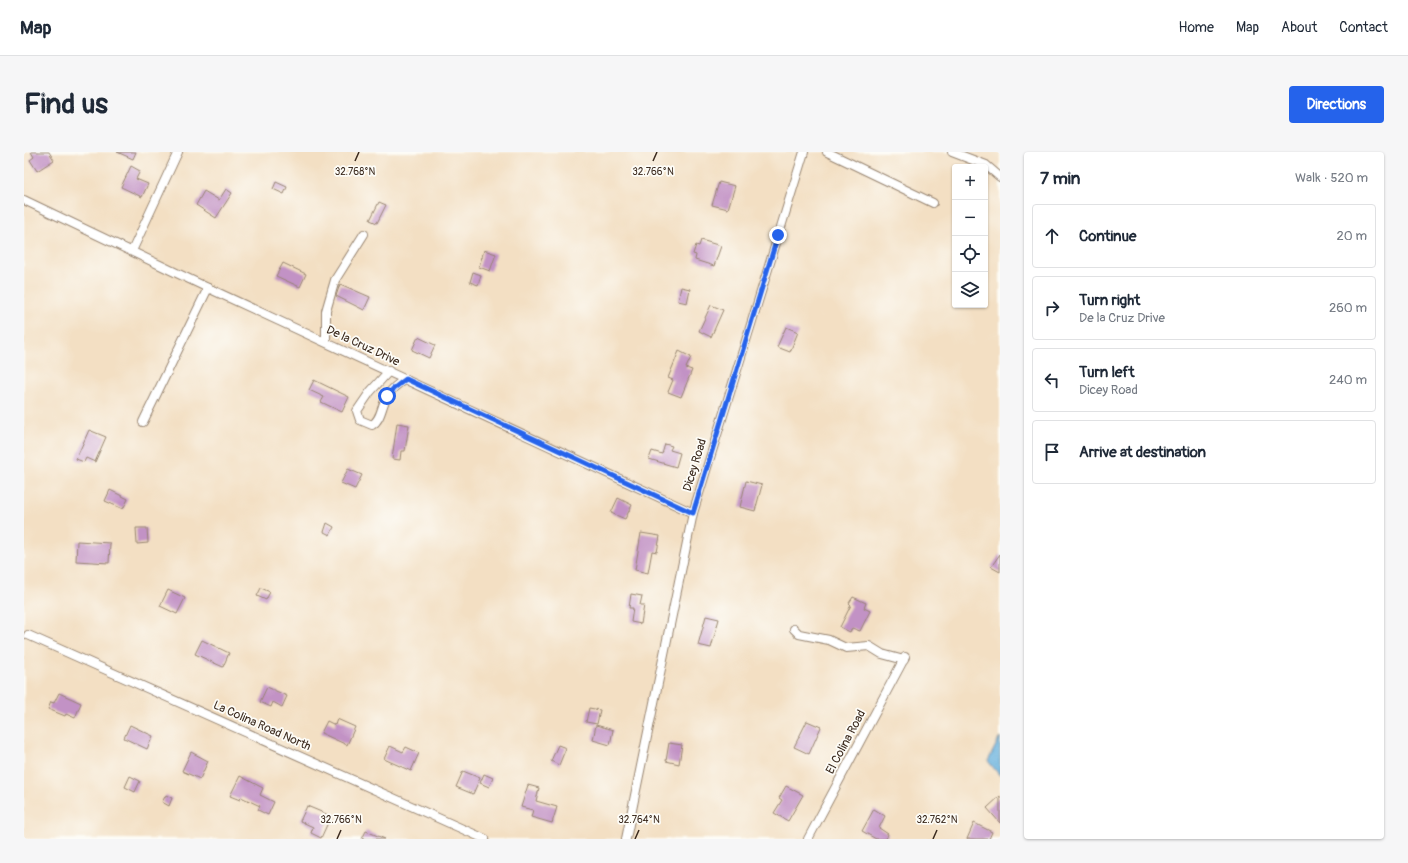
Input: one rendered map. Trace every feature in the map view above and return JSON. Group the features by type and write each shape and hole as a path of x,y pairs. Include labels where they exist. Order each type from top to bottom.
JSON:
{"street":[{"path":"132,251 178,152"},
{"name":"Dicey Road","path":"626,839 693,513 804,152"},
{"path":"827,152 933,203"},
{"path":"952,152 986,164 1000,177"},
{"name":"De la Cruz Drive","path":"24,200 208,288 693,513"},
{"path":"326,342 326,311 335,280 364,234"},
{"path":"144,422 208,288"},
{"path":"389,371 370,392 357,412 360,420 372,425 377,422 387,396 393,389 406,379"},
{"name":"El Colina Road","path":"794,629 799,634 829,640 846,648 869,646 882,654 905,659 808,839"},
{"name":"La Colina Road North","path":"28,635 485,839"}],"water":[{"path":"1000,737 1000,776 988,761"}],"building":[{"path":"31,152 49,152 54,160 37,171 30,160 34,157"},
{"path":"117,152 136,152 133,159"},
{"path":"131,166 140,171 136,179 148,184 142,197 121,187"},
{"path":"276,182 287,187 284,194 273,189"},
{"path":"719,182 735,186 728,209 712,205"},
{"path":"226,189 232,193 216,218 196,205 204,191 219,200"},
{"path":"379,202 386,205 377,223 370,220"},
{"path":"701,240 721,246 714,266 695,260 696,255 693,254 696,245 699,246"},
{"path":"484,250 496,254 490,271 479,267"},
{"path":"283,263 306,274 300,287 276,276"},
{"path":"473,272 481,275 478,285 470,282"},
{"path":"340,284 370,297 364,310 336,296"},
{"path":"681,287 690,289 687,303 678,301"},
{"path":"711,305 723,310 711,337 699,331"},
{"path":"786,327 798,332 790,352 777,347"},
{"path":"418,337 435,345 429,358 412,350"},
{"path":"679,351 691,357 686,368 692,370 681,397 668,392 673,380 668,378"},
{"path":"314,380 349,397 342,412 321,402 324,397 309,390"},
{"path":"397,423 409,425 405,451 401,451 400,460 392,459"},
{"path":"89,430 106,437 95,462 86,458 84,462 76,459"},
{"path":"665,444 672,446 670,450 680,453 676,467 649,459 652,451 662,454"},
{"path":"348,469 362,475 355,489 341,483"},
{"path":"746,481 762,485 755,511 740,507"},
{"path":"110,490 128,499 123,509 105,501"},
{"path":"618,498 632,505 625,519 611,513"},
{"path":"327,523 334,527 330,535 324,532"},
{"path":"136,528 147,528 148,543 137,544"},
{"path":"641,533 660,536 657,552 652,551 648,573 635,570"},
{"path":"77,541 110,543 109,563 76,561"},
{"path":"1000,554 1000,572 991,567"},
{"path":"261,588 270,592 266,600 257,596"},
{"path":"168,590 185,598 177,614 160,606"},
{"path":"631,594 642,596 640,605 644,605 641,624 631,622 633,608 629,608"},
{"path":"853,597 866,603 864,608 870,611 860,631 852,628 850,632 840,627 851,605 849,603"},
{"path":"706,616 719,619 711,648 698,645"},
{"path":"202,640 229,653 223,667 195,654"},
{"path":"267,687 287,696 282,707 273,702 271,707 260,702"},
{"path":"59,693 81,703 75,718 66,714 65,716 48,709 51,702 54,703"},
{"path":"589,708 600,710 597,724 586,722"},
{"path":"337,719 355,727 347,745 321,733 327,721 335,725"},
{"path":"807,721 821,727 809,754 794,747"},
{"path":"130,725 153,736 147,749 124,738"},
{"path":"596,725 613,730 610,745 593,740"},
{"path":"669,743 682,745 679,764 666,761"},
{"path":"558,745 566,748 559,765 551,761"},
{"path":"390,746 403,752 406,747 419,753 411,771 384,759"},
{"path":"191,752 208,761 200,779 182,771"},
{"path":"463,771 480,778 473,794 456,787"},
{"path":"484,774 493,778 489,787 480,783"},
{"path":"130,776 140,781 135,792 125,787"},
{"path":"240,776 263,788 260,795 274,802 268,815 258,810 260,806 241,797 240,800 230,796"},
{"path":"528,785 539,788 536,801 557,807 552,823 531,817 533,810 521,807"},
{"path":"786,786 803,795 788,821 774,813 782,800 779,798"},
{"path":"166,795 172,798 169,806 162,802"},
{"path":"1000,796 1000,823 987,808"},
{"path":"307,806 331,816 321,838 311,833 313,827 300,821"},
{"path":"874,809 885,816 879,828 888,834 886,839 876,839 862,831"},
{"path":"974,823 992,832 989,839 967,839"},
{"path":"366,831 385,839 362,839"}],"route":[{"path":"387,396 393,389 406,379 693,513 778,235"}]}
